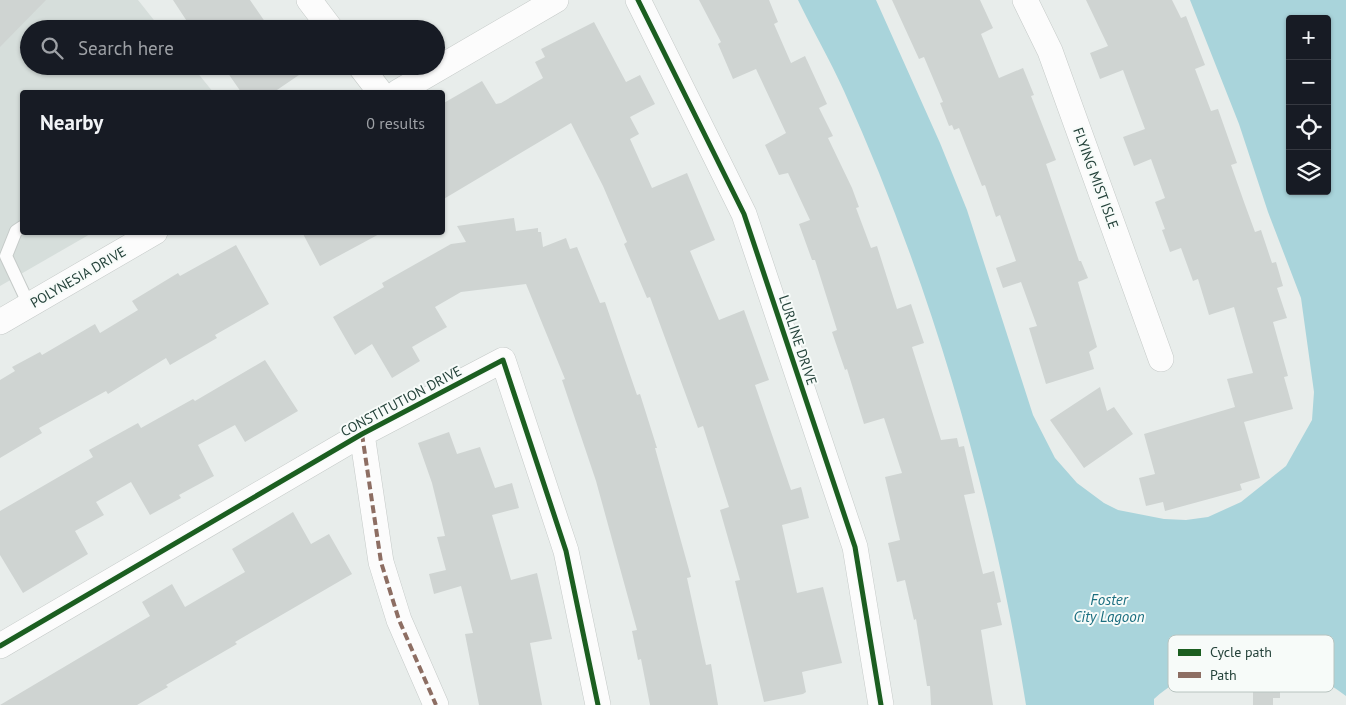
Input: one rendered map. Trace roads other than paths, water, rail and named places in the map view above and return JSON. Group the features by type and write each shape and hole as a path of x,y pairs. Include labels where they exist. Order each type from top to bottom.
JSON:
{"street":[{"path":"309,0 324,20"},
{"path":"445,65 556,0"},
{"name":"LURLINE DRIVE","path":"638,0 744,214 855,547 881,705"},
{"name":"FLYING MIST ISLE","path":"1025,0 1050,52 1161,359"},
{"path":"367,75 378,90"},
{"path":"401,90 427,75"},
{"name":"POLYNESIA DRIVE","path":"0,322 150,235"},
{"name":"CONSTITUTION DRIVE","path":"0,646 362,434 503,360 566,551 598,705"},
{"path":"362,434 381,562 399,620 436,705"}],"lane":[{"path":"20,228 16,231 6,256 29,305"}],"water":[{"name":"Foster City Lagoon","path":"798,0 876,0 940,143 967,210 1033,415 1055,458 1077,483 1104,503 1118,510 1164,519 1186,520 1208,517 1241,502 1286,466 1312,420 1314,392 1301,298 1268,212 1239,124 1190,0 1346,0 1346,696 1334,688 1334,635 1168,635 1168,688 1154,699 1154,705 1026,705 996,547 977,469 931,315 876,165 839,79"}]}
